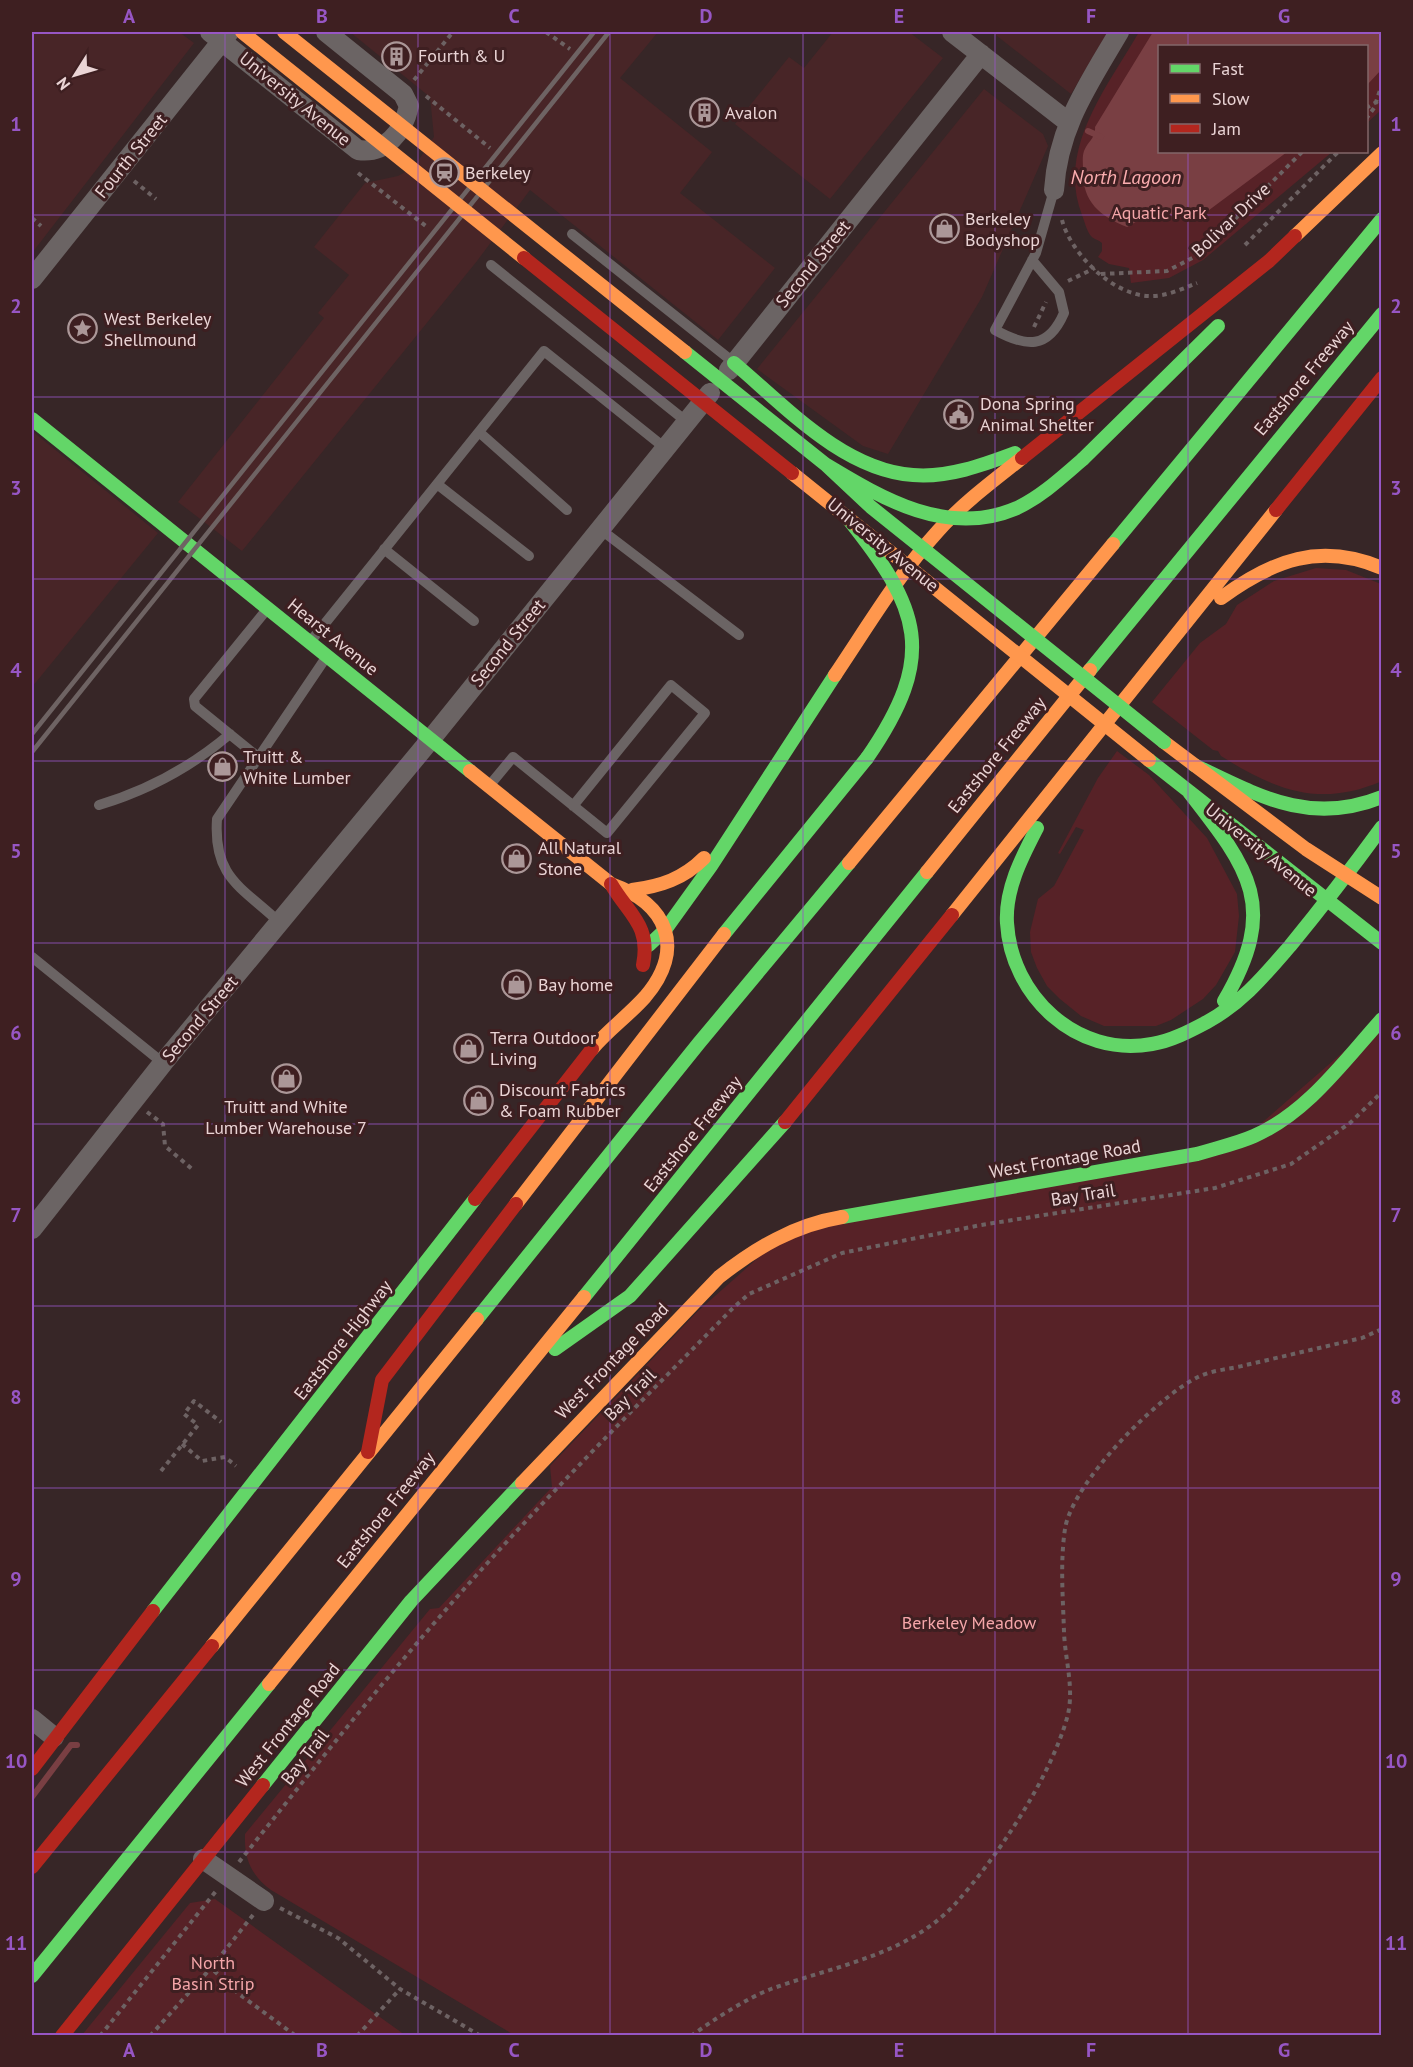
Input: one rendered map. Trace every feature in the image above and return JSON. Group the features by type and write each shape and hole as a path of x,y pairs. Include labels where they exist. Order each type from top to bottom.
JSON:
{"main road":[{"name":"University Avenue","path":"242,32 1189,792 1382,943"},
{"name":"University Avenue","path":"284,32 825,464 871,507 1164,742 1346,876 1382,898"},
{"path":"637,973 643,965 649,945 665,930 711,866 751,801 924,547 983,489 1081,414 1269,261 1382,153"},
{"path":"1243,300 1341,193"},
{"path":"32,1867 367,1457 676,1071 1382,219"},
{"name":"Eastshore Freeway","path":"32,1976 749,1094 1188,547 1382,314"},
{"path":"825,464 902,507 937,519 961,521 991,517 1020,506 1051,488 1228,315"},
{"path":"734,363 842,448 876,466 910,475 955,472 991,462 1041,440 1081,414"},
{"path":"519,1375 630,1296 790,1117 1382,378"},
{"name":"Hearst Avenue","path":"32,419 611,884 632,890 658,913 665,930"},
{"path":"367,1457 382,1380 696,968 867,758 901,705 913,665 914,639 909,613 900,589 869,543 846,516"},
{"path":"1159,657 1221,598 1250,577 1281,562 1299,557 1333,554 1356,558 1382,568"},
{"path":"1094,737 1039,825 1018,868 1007,910 1008,934 1013,960 1028,992 1063,1028 1092,1041 1115,1046 1152,1045 1196,1028 1226,1011 1250,991 1328,902 1382,827"},
{"path":"1194,765 1274,800 1307,809 1350,808 1382,797"},
{"path":"1189,792 1241,862 1247,876 1254,911 1252,942 1243,968 1224,1001 1196,1028"},
{"path":"632,890 667,885 688,874 751,801"},
{"name":"Hearst Avenue","path":"611,884 620,902 644,928 649,945"},
{"name":"Eastshore Highway","path":"32,1769 54,1737 603,1036 626,1016 662,971 668,946 665,930"},
{"path":"603,1036 607,1016 613,1007"},
{"name":"West Frontage Road","path":"62,2036 411,1600 690,1305 743,1257 786,1233 833,1218 1179,1158 1240,1142 1268,1130 1306,1102 1341,1067 1382,1019"}],"street":[{"path":"326,32 403,94"},
{"path":"952,32 1068,122"},
{"path":"1054,190 1060,143 1068,122 1119,32"},
{"name":"University Avenue","path":"220,35 358,150 369,151 382,148 393,138 409,106 403,94"},
{"name":"Fourth Street","path":"32,279 220,35"},
{"name":"Second Street","path":"32,1229 163,1063 431,739 981,54"},
{"path":"32,1719 54,1737"},
{"path":"203,1859 264,1901"}],"lane":[{"path":"1032,260 1059,292 1064,313 1052,334 1039,342 1027,344 995,330 1032,260 1054,190"},
{"path":"572,234 734,363"},
{"path":"491,265 687,422"},
{"path":"310,642 544,351 665,448"},
{"path":"479,432 567,510"},
{"path":"437,484 529,556"},
{"path":"600,529 739,635"},
{"path":"384,549 474,621"},
{"path":"258,757 195,706 194,699 268,608"},
{"path":"279,922 239,889 225,872 216,835 217,819 327,656"},
{"path":"489,786 513,756 573,806 608,833 705,713 671,685 573,806"},
{"path":"99,805 134,795 198,761 230,734"},
{"path":"32,957 163,1063"}],"path":[{"path":"403,94 453,32"},
{"path":"546,32 570,49"},
{"path":"1368,116 1374,108 1382,84"},
{"path":"425,96 490,148"},
{"path":"1368,107 1382,99"},
{"name":"Bolivar Drive","path":"1101,274 1167,271 1200,254 1301,153"},
{"path":"1240,250 1337,153"},
{"path":"358,173 427,227"},
{"path":"134,180 156,199"},
{"path":"1054,190 1064,227 1074,245 1101,274 1120,288 1148,296 1175,292 1199,282"},
{"path":"32,218 41,226"},
{"name":"Bay Trail","path":"100,2036 347,1725 444,1611 561,1484 749,1294 842,1253 981,1225 1215,1188 1291,1164 1350,1123 1382,1092"},
{"path":"133,1101 162,1124 165,1146 192,1169"},
{"path":"692,2036 769,1989 856,1962 915,1936 955,1904 1013,1827 1049,1768 1068,1716 1070,1681 1064,1637 1062,1581 1065,1526 1084,1484 1117,1446 1155,1408 1199,1377 1362,1338 1382,1329"},
{"path":"161,1470 198,1425 184,1414 194,1401 220,1422"},
{"path":"182,1444 202,1461 225,1458 256,1481"},
{"path":"150,2036 211,1968 264,1901 338,1938 400,1989 481,2036"},
{"path":"211,1968 239,1994 296,2036"},
{"path":"357,2036 400,1989"}],"shaded area":[{"path":"32,32 179,32 194,43 32,253"},
{"path":"350,32 658,32 620,78 712,152 680,193 775,268 718,340 530,190 477,261 242,551 178,502 324,318 318,313 349,275 314,247 365,183 398,176 414,167 434,137 430,97"},
{"path":"833,32 909,32 943,58 830,199 735,124 789,57 804,68"},
{"path":"992,32 1108,32 1071,94"},
{"path":"984,89 1043,134 1048,146 982,297 888,454 863,446 757,369"},
{"path":"32,431 158,533 32,687"}],"green space":[{"name":"Aquatic Park","path":"1139,32 1381,32 1381,110 1368,122 1368,45 1158,45 1158,153 1331,153 1203,260 1169,278 1131,283 1129,268 1109,264 1098,257 1102,251 1102,243 1088,232 1076,190 1076,166 1080,142 1100,96"},
{"path":"1316,568 1346,570 1381,584 1382,781 1338,793 1318,794 1298,791 1260,778 1221,756 1218,751 1213,750 1152,702 1200,643 1226,624 1237,605 1274,581"},
{"path":"1117,751 1149,775 1207,838 1237,894 1239,916 1235,952 1216,985 1203,999 1171,1020 1156,1026 1104,1026 1081,1016 1047,986 1031,952 1030,932 1038,899 1054,886 1084,830 1076,827 1060,854 1058,853 1098,778"},
{"name":"Berkeley Meadow","path":"1381,1019 1381,2035 514,2035 271,1890 258,1878 250,1866 245,1834 430,1609 439,1608 552,1487 550,1466 697,1312 786,1233 1240,1142"},
{"name":"North Basin Strip","path":"215,1899 405,2035 82,2035 190,1903"}],"water":[{"name":"North Lagoon","path":"1153,32 1381,32 1381,70 1368,84 1368,45 1158,45 1158,153 1286,153 1197,219 1153,212 1127,227 1108,218 1094,206 1083,181 1083,156 1095,127"}],"waterway":[{"path":"1088,131 1101,137"},
{"path":"32,1797 71,1745 77,1745"}],"railway":[{"path":"32,734 594,32"},
{"path":"32,752 609,32"}],"traffic: fast":[{"path":"1113,544 1382,219"},
{"path":"1090,670 1382,314"},
{"path":"1083,459 1218,326"},
{"path":"685,352 825,464 871,507 1164,742"},
{"path":"734,363 816,433 839,449 887,471 913,475 939,475 978,466 1015,453"},
{"path":"32,419 470,771"},
{"path":"825,464 893,501 941,516 966,519 991,516 1017,508 1043,492 1083,459"},
{"path":"846,516 891,579 904,606 911,633 911,661 904,690 890,722 867,758"},
{"path":"649,945 665,930 711,866 835,675"},
{"path":"724,934 867,758"},
{"path":"1149,760 1382,943"},
{"path":"1194,765 1263,796 1285,804 1308,808 1331,809 1356,805 1382,797"},
{"path":"1189,792 1228,844 1250,890 1253,914 1250,940 1241,968 1224,1001"},
{"path":"1037,828 1016,874 1009,898 1007,923 1011,949 1021,974 1035,997 1052,1016 1074,1031 1098,1041 1124,1046 1166,1041 1220,1015 1242,998 1290,946 1382,827"},
{"path":"477,1319 699,1043 849,863"},
{"path":"584,1297 927,872"},
{"path":"842,1217 1197,1154 1247,1139 1273,1126 1308,1100 1382,1019"},
{"path":"555,1349 630,1296 785,1122"},
{"path":"153,1611 475,1199"},
{"path":"263,1785 411,1601 522,1483"},
{"path":"32,1976 269,1684"}],"traffic: slow":[{"path":"242,32 524,258"},
{"path":"284,32 685,352"},
{"path":"1295,236 1382,153"},
{"path":"835,675 884,601 923,548 957,511 1022,458"},
{"path":"792,473 1149,760"},
{"path":"952,915 1276,510"},
{"path":"849,863 1113,544"},
{"path":"1221,598 1259,574 1298,559 1338,556 1382,568"},
{"path":"927,872 1090,670"},
{"path":"1164,742 1306,849 1382,898"},
{"path":"470,771 611,884 646,903 658,916 665,930 667,945 665,962 658,979 645,997 592,1049"},
{"path":"632,890 671,880 688,871 704,858"},
{"path":"516,1204 724,934"},
{"path":"522,1483 719,1277 776,1239 808,1226 842,1217"},
{"path":"269,1684 584,1297"},
{"path":"212,1646 477,1319"}],"traffic: jam":[{"path":"1022,458 1269,261 1295,236"},
{"path":"524,258 792,473"},
{"path":"1276,510 1382,378"},
{"path":"611,884 641,930 645,951 643,965"},
{"path":"785,1122 952,915"},
{"path":"475,1199 592,1049"},
{"path":"368,1452 382,1380 516,1204"},
{"path":"32,1769 153,1611"},
{"path":"32,1867 212,1646"},
{"path":"62,2036 263,1785"}],"place":[{"name":"Fourth & U","path":"397,56"},
{"name":"Avalon","path":"704,113"},
{"name":"Berkeley","path":"444,173"},
{"name":"Berkeley Bodyshop","path":"944,229"},
{"name":"West Berkeley Shellmound","path":"83,329"},
{"name":"Dona Spring Animal Shelter","path":"959,414"},
{"name":"Truitt & White Lumber","path":"222,767"},
{"name":"All Natural Stone","path":"517,858"},
{"name":"Bay home","path":"517,985"},
{"name":"Terra Outdoor Living","path":"469,1048"},
{"name":"Truitt and White Lumber Warehouse 7","path":"286,1078"},
{"name":"Discount Fabrics & Foam Rubber","path":"478,1100"}]}
